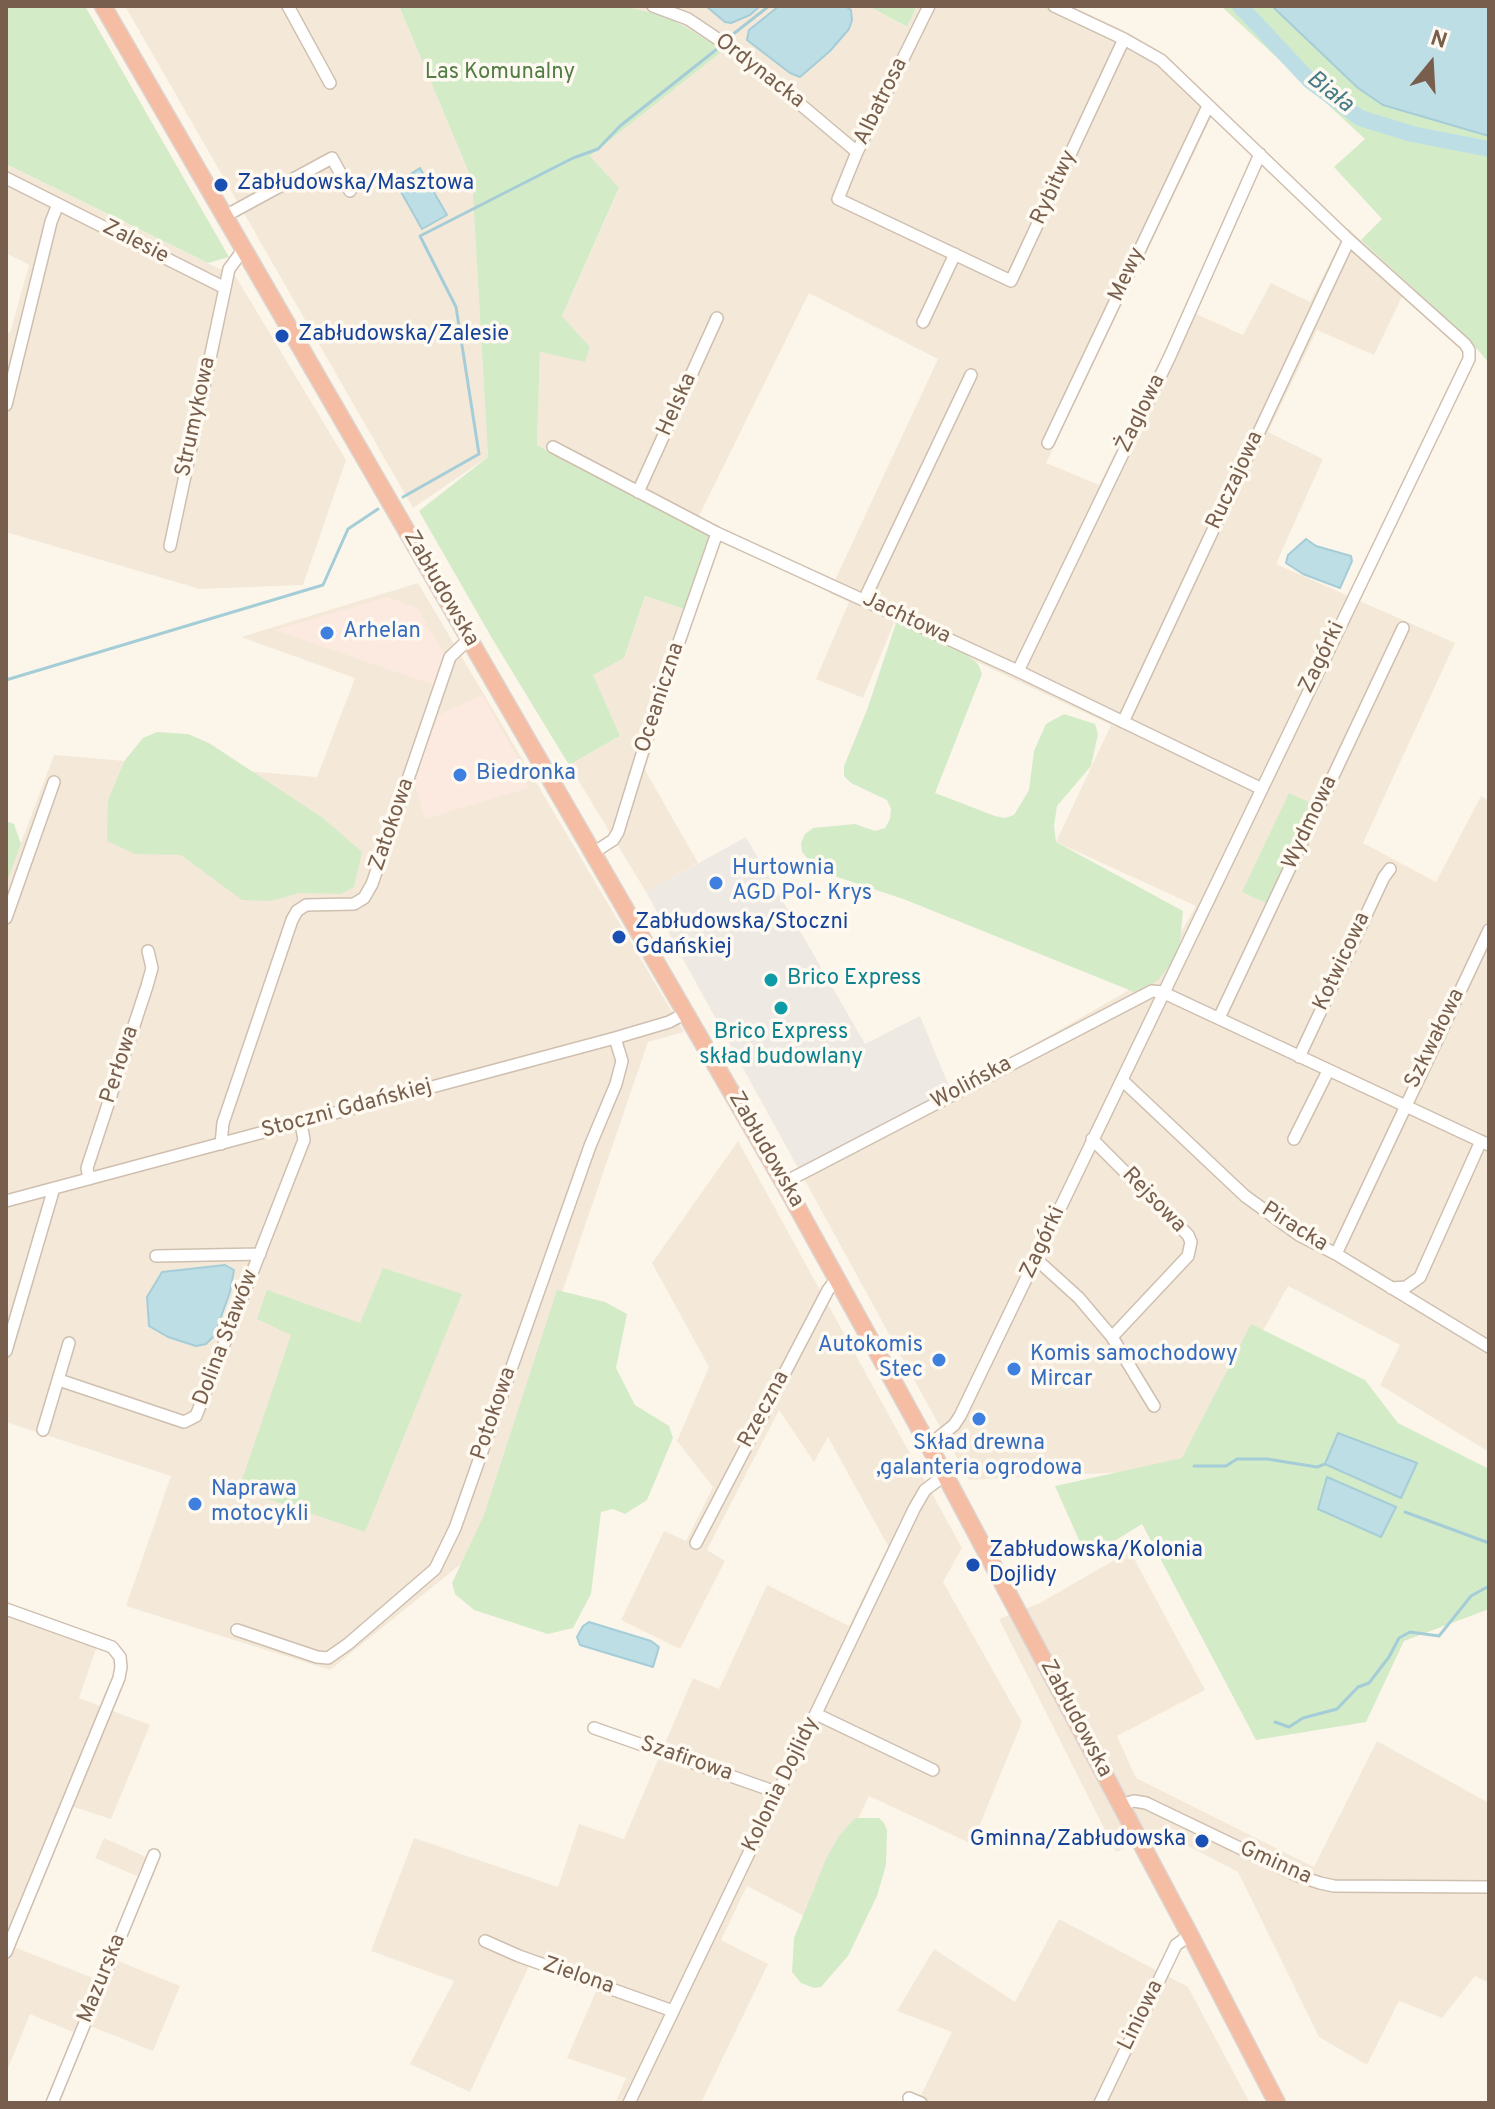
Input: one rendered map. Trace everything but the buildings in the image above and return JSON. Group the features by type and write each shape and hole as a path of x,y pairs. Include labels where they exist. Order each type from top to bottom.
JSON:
{"highway":[{"name":"Zabłudowska","path":"103,6 785,1185 945,1475 1277,2103"}],"street":[{"path":"288,6 330,83"},
{"name":"Ordynacka","path":"653,6 688,19 743,56 857,152"},
{"name":"Albatrosa","path":"838,199 857,152 929,6"},
{"name":"Zagórki","path":"928,1446 954,1425 960,1416 1469,359 1465,344 1349,240 1161,60 1054,6"},
{"name":"Rybitwy","path":"838,199 1011,281 1124,39"},
{"name":"Mewy","path":"1048,443 1208,106"},
{"name":"Żaglowa","path":"1018,671 1170,356 1260,154"},
{"path":"225,216 332,158 350,191"},
{"name":"Zalesie","path":"6,178 225,288"},
{"path":"6,405 58,204"},
{"name":"Ruczajowa","path":"1123,722 1349,240"},
{"path":"225,288 229,269 243,250"},
{"path":"923,322 955,254"},
{"name":"Strumykowa","path":"170,546 225,288"},
{"name":"Helska","path":"638,492 717,318"},
{"path":"864,600 971,375"},
{"name":"Jachtowa","path":"553,447 717,533 1018,671 1260,788"},
{"name":"Oceaniczna","path":"593,853 613,840 618,832 658,702 717,533"},
{"name":"Wydmowa","path":"1219,1018 1403,628"},
{"name":"Zatokowa","path":"221,1144 223,1123 292,920 297,911 306,905 354,904 364,898 372,884 450,657 469,639"},
{"path":"6,918 54,782"},
{"name":"Kotwicowa","path":"1299,1057 1390,869"},
{"name":"Szkwałowa","path":"1336,1254 1489,930"},
{"name":"Perłowa","path":"89,1179 87,1168 152,968 148,951"},
{"name":"Wolińska","path":"785,1185 796,1176 1125,1004 1152,991 1162,992"},
{"path":"1162,992 1485,1143 1420,1277 1406,1287 1391,1288"},
{"name":"Stoczni Gdańskiej","path":"6,1201 615,1038 669,1022 686,1013"},
{"name":"Potokowa","path":"237,1630 328,1658 435,1569 455,1528 590,1146 616,1084 622,1061 615,1038"},
{"path":"1294,1139 1328,1071"},
{"name":"Piracka","path":"1122,1080 1245,1196 1299,1235 1336,1254 1489,1347"},
{"name":"Dolina Stawów","path":"59,1380 184,1422 196,1416 304,1140 301,1123"},
{"name":"Rejsowa","path":"1092,1139 1188,1235 1191,1242 1188,1256 1112,1337"},
{"path":"6,1351 54,1188"},
{"path":"156,1256 260,1254"},
{"path":"1036,1259 1079,1298 1112,1337 1154,1406"},
{"name":"Rzeczna","path":"696,1543 837,1278"},
{"path":"43,1430 69,1343"},
{"name":"Kolonia Dojlidy","path":"629,2103 914,1509 925,1490 945,1475"},
{"path":"6,1609 112,1647 120,1657 121,1667 6,1952"},
{"path":"816,1714 933,1770"},
{"name":"Szafirowa","path":"594,1728 779,1793"},
{"name":"Gminna","path":"1120,1805 1134,1801 1146,1803 1296,1875 1320,1883 1334,1886 1489,1887"},
{"name":"Mazurska","path":"52,2103 154,1855"},
{"name":"Liniowa","path":"1100,2103 1176,1945 1190,1935"},
{"name":"Zielona","path":"485,1941 673,2011"}],"shaded area":[{"path":"125,6 399,6 472,180 488,457 413,508"},
{"path":"624,6 868,6 906,27 918,6 1071,6 1127,32 1166,55 1217,105 1046,463 1099,485 1185,309 1243,335 1271,283 1310,302 1348,228 1408,284 1374,355 1317,330 1268,432 1323,459 1276,564 1455,643 1363,843 1436,882 1481,796 1489,801 1489,1452 1380,1385 1400,1345 1288,1286 1186,1469 969,1480 803,1177 1157,974 1196,906 1056,842 1111,725 894,623 863,698 816,679 849,602 829,593 938,359 809,293 694,526 537,445 540,352 585,361 590,347 562,316 619,189 590,156 724,50 668,17"},
{"path":"6,164 236,277 346,460 303,585 200,589 6,532 6,332 10,333 29,265 6,253"},
{"path":"418,583 684,1032 648,1042 472,1555 330,1670 126,1606 171,1476 6,1422 6,883 54,755 317,777 355,678 241,637"},
{"path":"645,596 696,613 645,770 698,863 646,892 569,765 620,736 592,675 624,658"},
{"path":"388,597 417,608 444,653 434,685 274,630"},
{"path":"482,695 517,757 528,788 425,819 414,782 438,715"},
{"path":"746,837 865,1044 920,1016 951,1091 803,1177 646,892"},
{"path":"738,1141 962,1548 943,1582 1022,1722 972,1844 869,1796 810,1919 747,1886 721,1940 768,1964 701,2103 615,2103 626,2078 567,2058 597,1989 529,1966 470,2092 410,2064 454,1981 371,1951 414,1838 558,1887 579,1824 624,1839 693,1678 719,1689 767,1585 849,1626 888,1546 828,1437 814,1462 779,1410 707,1550 725,1561 680,1649 621,1620 664,1531 686,1541 713,1487 677,1441 709,1367 652,1263"},
{"path":"1130,1551 1205,1690 1117,1736 1136,1778 1314,1867 1377,1741 1489,1803 1489,1983 1475,1976 1442,2018 1399,2001 1367,2065 1319,2037 1238,1872 1165,1834 1116,1852 999,1619 1040,1603"},
{"path":"6,1615 97,1646 79,1698 150,1725 111,1819 61,1803 6,1939"},
{"path":"104,1838 146,1857 137,1876 95,1858"},
{"path":"1059,1919 1188,1987 1250,2103 917,2103 952,2032 897,2011 934,1949 1015,2002"},
{"path":"6,1944 96,1979 106,1956 180,1986 153,2051 78,2021 73,2032 30,2014 6,2073"}],"green space":[{"path":"6,6 85,6 229,257 208,263 6,164"},
{"name":"Las Komunalny","path":"399,6 624,6 668,17 724,50 590,156 619,188 562,316 590,347 585,362 540,352 537,445 720,542 696,613 645,596 624,658 593,675 620,736 569,765 419,511 488,457 472,180"},
{"path":"868,6 917,6 907,27"},
{"path":"1221,6 1489,6 1489,363 1471,342 1361,240 1382,219 1334,167 1365,139"},
{"path":"896,623 933,635 961,650 978,664 982,674 935,793 995,816 1005,818 1014,815 1029,790 1034,751 1046,724 1064,714 1095,724 1098,734 1091,766 1057,806 1054,826 1056,842 1183,911 1179,953 1159,979 1139,994 906,900 834,876 815,867 802,852 801,843 805,834 813,828 855,824 875,831 885,828 890,819 891,809 887,800 851,783 844,776 844,766 867,710"},
{"path":"157,732 188,734 209,743 323,818 362,852 354,887 341,894 299,893 271,901 242,900 181,855 135,854 107,841 108,800 125,760 143,738"},
{"path":"1289,793 1315,805 1268,904 1242,892"},
{"path":"6,821 14,824 21,844 6,884"},
{"path":"383,1268 462,1294 365,1532 239,1489 291,1335 257,1319 267,1290 360,1323"},
{"path":"557,1290 605,1302 627,1314 616,1368 635,1405 669,1426 673,1438 647,1500 625,1514 613,1509 601,1512 591,1594 573,1628 548,1634 474,1610 455,1594 452,1583 484,1515"},
{"path":"1251,1324 1365,1380 1398,1423 1489,1469 1489,1609 1404,1641 1366,1722 1256,1740 1142,1524 1087,1558 1055,1486 1182,1458"},
{"path":"855,1818 879,1818 884,1823 887,1830 886,1865 877,1896 848,1956 821,1987 814,1988 801,1983 792,1972 794,1938 826,1859 839,1836"}],"water":[{"path":"706,6 760,6 750,15 731,23 725,22"},
{"path":"779,6 845,6 851,10 852,20 849,29 830,51 800,77 790,73 747,40 749,30"},
{"path":"1272,6 1489,6 1489,136 1383,105 1358,88"},
{"path":"420,168 447,215 422,229 396,183"},
{"path":"1306,539 1316,546 1351,556 1352,561 1340,588 1303,574 1286,563 1288,555"},
{"path":"225,1265 234,1270 230,1292 214,1336 206,1344 196,1346 168,1337 149,1326 147,1297 162,1272"},
{"path":"1338,1433 1417,1463 1401,1498 1325,1464"},
{"path":"1327,1477 1396,1507 1381,1537 1318,1509"},
{"path":"589,1622 651,1641 659,1647 653,1667 580,1645 577,1637"}],"waterway":[{"path":"732,35 769,6"},
{"name":"Biała","path":"1240,6 1310,81 1360,118 1412,134 1489,149"},
{"path":"403,497 479,454 456,307 420,236 573,158 598,149 620,126 717,49"},
{"path":"6,680 323,585 348,529 378,509"},
{"path":"1194,1466 1226,1466 1237,1459 1267,1459 1317,1467 1325,1464"},
{"path":"1405,1512 1489,1543"},
{"path":"1275,1722 1289,1727 1303,1718 1337,1709 1358,1687 1369,1683 1399,1638 1410,1632 1439,1636 1471,1596 1489,1586"}],"place":[{"name":"Zabłudowska/Masztowa","path":"221,185"},
{"name":"Zabłudowska/Zalesie","path":"282,336"},
{"name":"Arhelan","path":"327,633"},
{"name":"Biedronka","path":"460,775"},
{"name":"Hurtownia AGD Pol- Krys","path":"716,883"},
{"name":"Zabłudowska/Stoczni Gdańskiej","path":"619,937"},
{"name":"Brico Express","path":"771,980"},
{"name":"Brico Express skład budowlany","path":"781,1008"},
{"name":"Autokomis Stec","path":"939,1360"},
{"name":"Komis samochodowy Mircar","path":"1014,1369"},
{"name":"Skład drewna ,galanteria ogrodowa","path":"979,1419"},
{"name":"Naprawa motocykli","path":"195,1504"},
{"name":"Zabłudowska/Kolonia Dojlidy","path":"973,1565"},
{"name":"Gminna/Zabłudowska","path":"1202,1841"}]}
